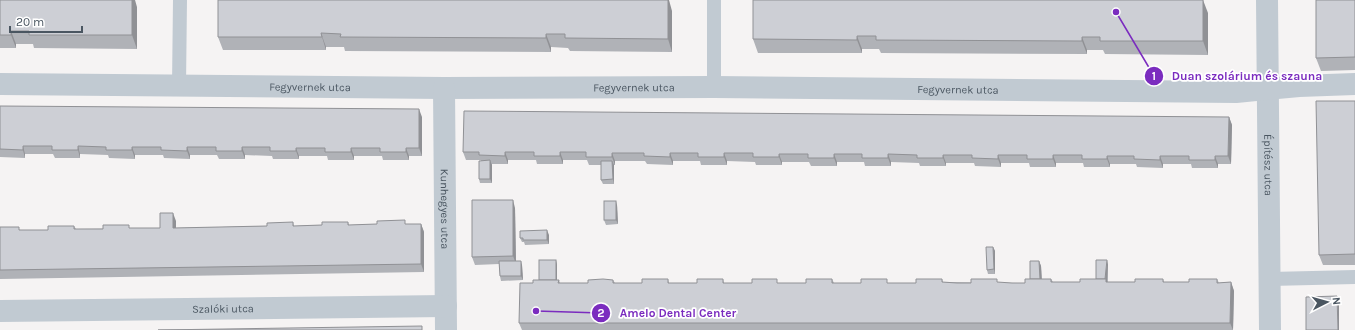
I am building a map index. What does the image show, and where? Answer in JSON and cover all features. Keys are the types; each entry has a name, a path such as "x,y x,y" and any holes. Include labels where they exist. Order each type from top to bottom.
{"street":[{"name":"Építész utca","path":"1267,0 1270,330"},
{"name":"Fegyvernek utca","path":"0,84 444,88 714,87 1220,92 1355,84"},
{"name":"Kunhegyes utca","path":"444,88 446,330"},
{"name":"Szalóki utca","path":"0,310 446,306"}],"lane":[{"path":"179,86 180,0"},
{"path":"714,0 714,87"},
{"path":"1270,279 1355,277"}],"building":[{"path":"0,0 132,0 132,35 29,35 29,31 11,31 11,35 0,35"},
{"path":"218,0 668,0 668,39 565,38 565,34 546,34 546,38 340,37 341,34 321,33 322,37 218,37"},
{"path":"753,0 1203,0 1203,41 1100,41 1100,37 1082,37 1082,41 876,40 876,36 857,36 857,40 753,39"},
{"path":"1316,0 1355,0 1355,57 1316,58"},
{"path":"1316,101 1355,101 1355,254 1319,255"},
{"path":"0,106 419,109 419,148 406,148 406,152 380,152 380,148 351,148 351,152 325,152 325,148 296,148 296,151 270,151 270,147 242,147 242,151 216,151 216,147 187,147 187,151 161,150 161,147 132,147 132,150 106,150 106,147 78,146 78,150 52,150 52,146 23,146 23,150 0,149"},
{"path":"464,111 1229,117 1228,156 1215,156 1215,160 1189,160 1189,156 1160,156 1160,160 1134,159 1134,156 1107,156 1107,159 1082,159 1082,155 1053,155 1053,159 1027,159 1027,155 998,155 998,159 972,158 972,155 943,155 943,158 917,158 917,155 888,154 888,158 862,158 862,154 834,154 834,158 808,158 808,154 779,154 779,157 753,157 753,153 724,153 724,157 698,157 698,153 670,153 670,157 644,156 644,153 612,153 612,157 586,157 586,152 560,152 560,156 534,156 534,152 505,152 505,156 479,155 479,152 463,152"},
{"path":"490,160 490,179 479,179 479,161"},
{"path":"601,161 612,161 613,179 601,180"},
{"path":"472,200 513,200 513,256 472,257"},
{"path":"604,201 616,201 616,220 604,220"},
{"path":"160,213 173,213 173,228 267,226 267,223 293,222 293,226 322,225 322,222 348,222 348,225 377,224 377,221 405,220 405,224 421,224 421,264 0,270 0,227 19,227 19,230 48,230 48,226 74,226 74,229 103,229 103,225 129,225 129,228 160,228"},
{"path":"547,230 547,240 523,240 523,238 520,238 520,231"},
{"path":"986,247 993,247 994,269 987,270"},
{"path":"539,260 556,260 556,280 539,280"},
{"path":"1096,260 1107,260 1105,279 1096,279"},
{"path":"499,261 521,261 521,276 500,276"},
{"path":"1030,261 1039,261 1040,279 1030,279"},
{"path":"642,279 668,279 668,283 697,283 697,279 723,279 723,283 752,283 752,279 777,279 777,283 806,283 806,279 832,279 832,283 861,283 861,279 887,279 887,283 916,283 916,279 942,279 942,282 971,283 971,279 997,279 997,282 1025,283 1025,279 1051,279 1051,282 1080,282 1080,279 1106,279 1106,282 1135,282 1135,279 1163,279 1163,282 1189,282 1189,279 1217,279 1217,283 1231,282 1230,323 519,323 520,283 533,283 533,280 559,280 558,283 588,283 588,280 613,280 613,283 642,283"},
{"path":"1337,296 1338,330 1306,330 1306,297"},
{"path":"422,326 422,330 158,330"}],"place":[{"name":"Duan szolárium és szauna","path":"1116,12"},
{"name":"Amelo Dental Center","path":"536,311"}]}
